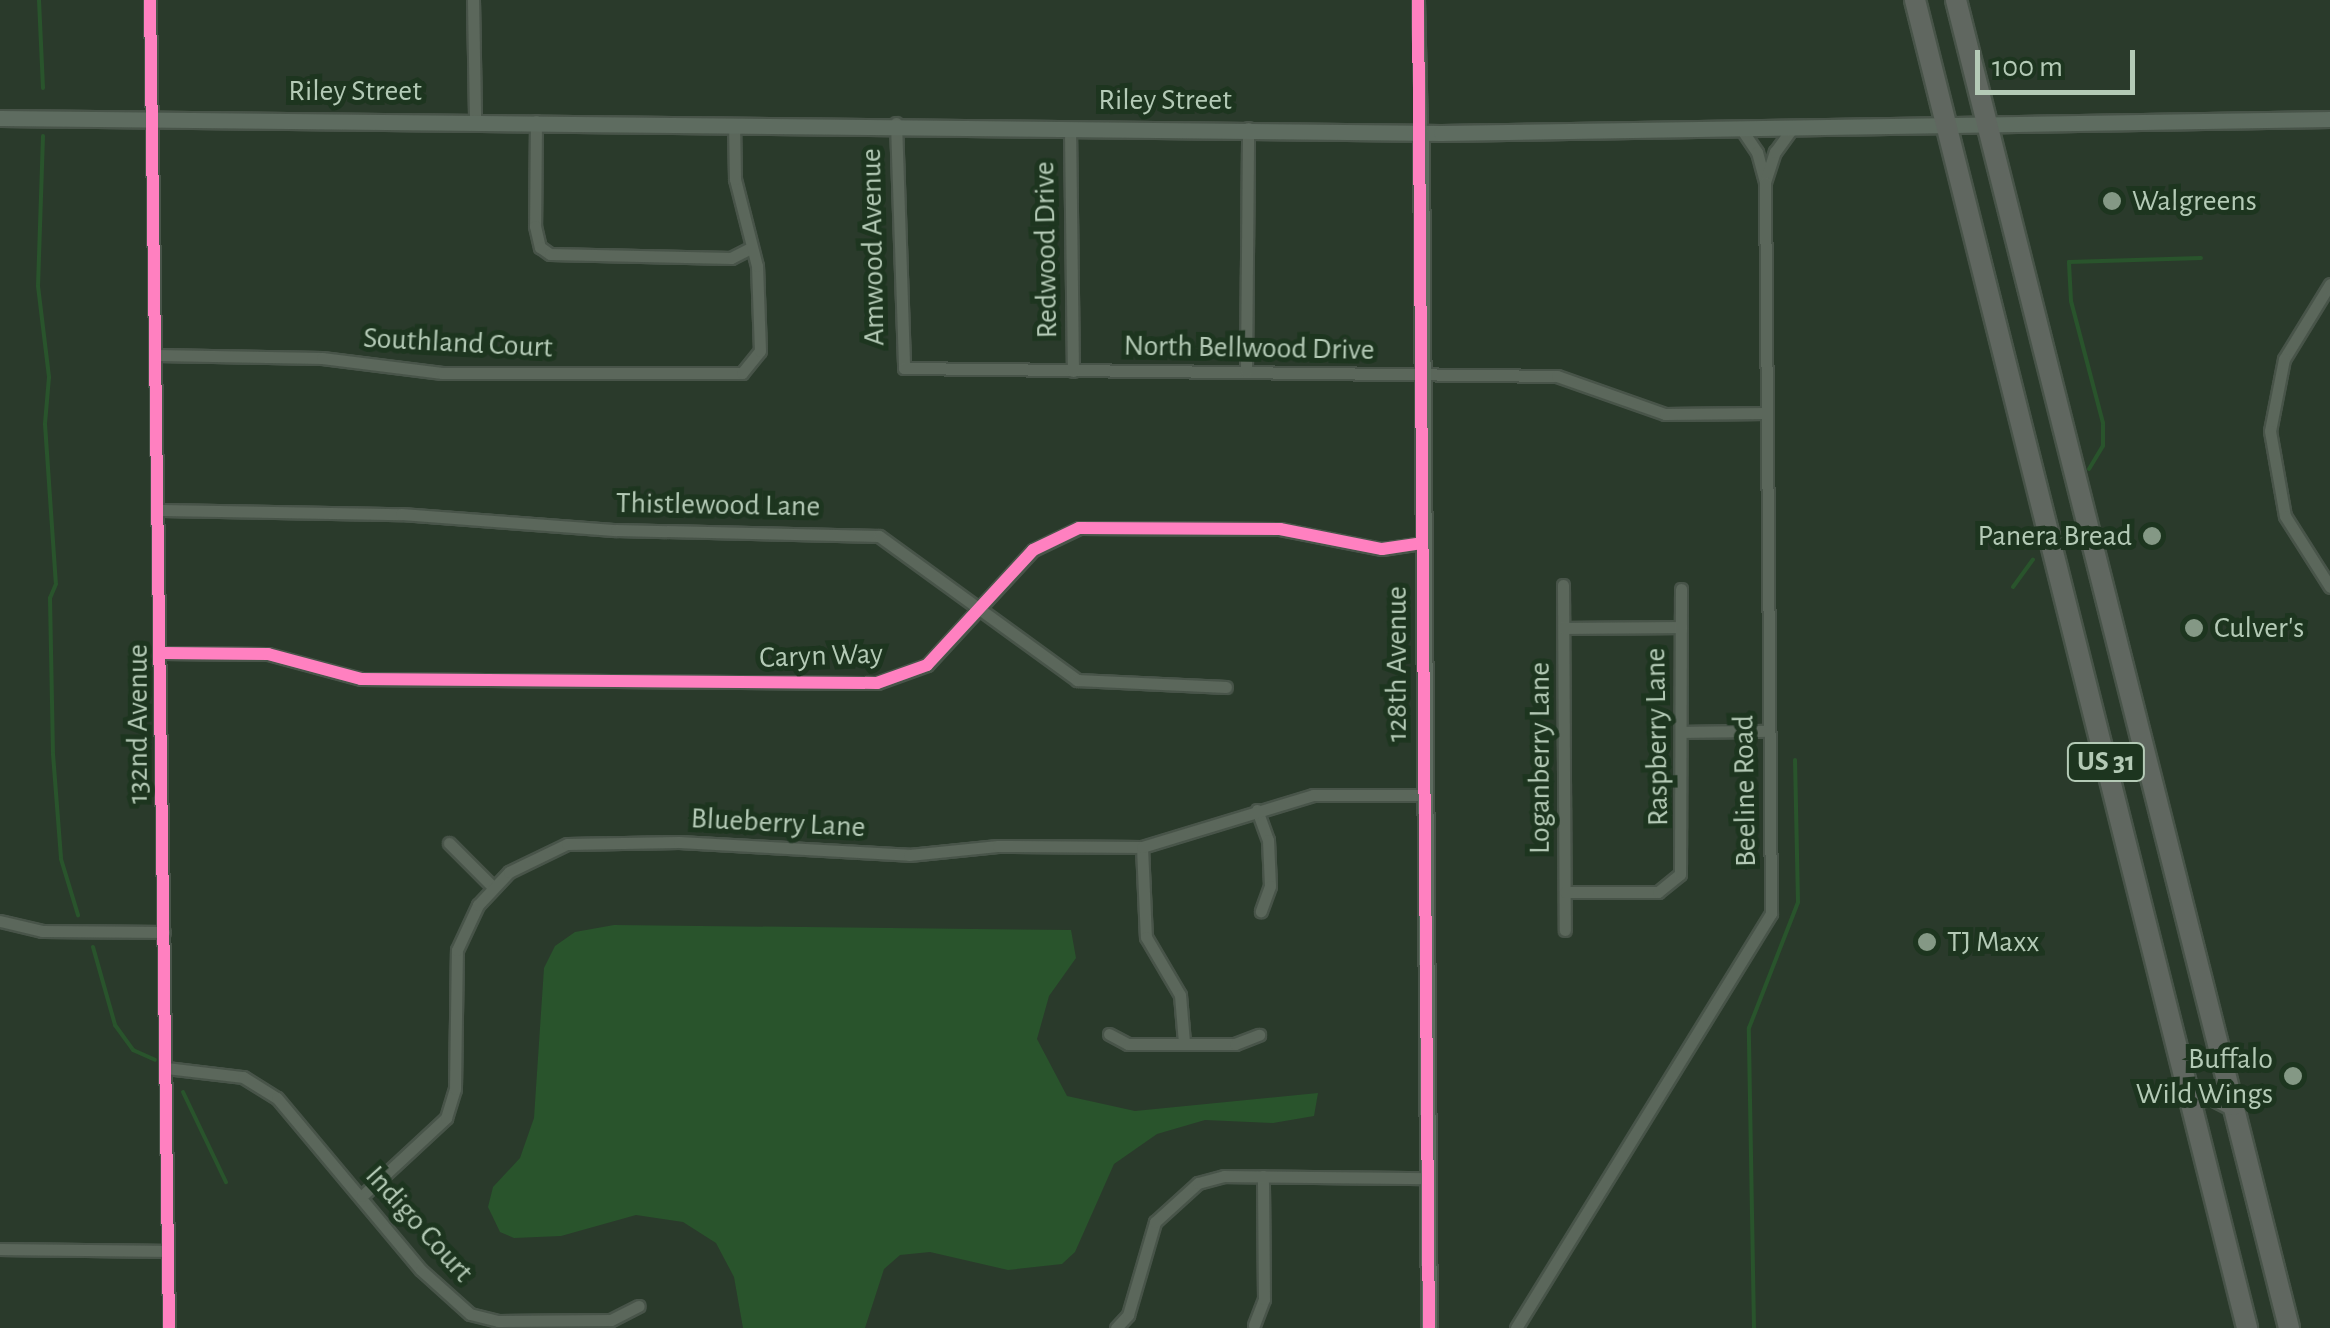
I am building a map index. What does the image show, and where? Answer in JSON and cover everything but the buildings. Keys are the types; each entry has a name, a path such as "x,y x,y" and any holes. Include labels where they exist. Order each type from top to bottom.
{"highway":[{"name":"US 31","path":"1915,0 2248,1328"},
{"name":"US 31","path":"1956,0 2289,1328"},
{"path":"2022,426 2037,438 2065,436"},
{"path":"2190,1098 2212,1095 2232,1105"}],"main road":[{"name":"Riley Street","path":"0,118 475,118 1421,133 2330,119"},
{"name":"128th Avenue","path":"1421,133 1422,795 1429,1328"}],"street":[{"name":"132nd Avenue","path":"150,0 156,118 162,510 169,1328"},
{"path":"472,0 475,118"},
{"name":"128th Avenue","path":"1418,0 1421,133"},
{"path":"536,121 536,226 540,247 550,254 730,258 751,248 734,179 734,124"},
{"name":"Amwood Avenue","path":"896,123 899,354 904,368"},
{"name":"Beeline Road","path":"1516,1328 1771,913 1765,182 1757,152 1740,126"},
{"name":"Beeline Road","path":"1765,182 1775,152 1794,126"},
{"name":"Redwood Drive","path":"1070,128 1073,371"},
{"path":"1246,371 1248,128"},
{"name":"Southland Court","path":"157,356 322,358 442,373 742,373 754,366 760,351 751,248"},
{"path":"2330,284 2284,359 2270,431 2285,516 2330,587"},
{"name":"North Bellwood Drive","path":"904,368 1557,376 1665,414 1766,413"},
{"name":"Thistlewood Lane","path":"162,510 401,514 616,530 844,531 879,536 1077,680 1226,687"},
{"name":"Caryn Way","path":"163,653 268,654 360,679 860,684 904,678 927,665 1033,550 1079,528 1280,529 1382,549 1422,543"},
{"name":"Loganberry Lane","path":"1562,585 1565,930"},
{"name":"Raspberry Lane","path":"1565,892 1648,893 1676,882 1683,856 1680,589"},
{"path":"1564,628 1681,627"},
{"path":"1681,732 1769,731"},
{"name":"Blueberry Lane","path":"362,1196 446,1118 455,1089 457,950 492,886 527,860 584,842 909,855 998,846 1142,847 1313,795 1422,795"},
{"path":"1257,810 1268,840 1270,886 1261,911"},
{"path":"449,843 492,886"},
{"path":"1142,847 1146,937 1180,995 1184,1044"},
{"path":"0,921 42,931 164,932"},
{"path":"1109,1034 1128,1044 1236,1044 1259,1035"},
{"name":"Indigo Court","path":"166,1068 198,1070 262,1086 362,1196 421,1270 470,1314 498,1321 611,1320 640,1306"},
{"path":"1254,1325 1264,1299 1264,1176"},
{"path":"1116,1328 1128,1315 1151,1230 1172,1201 1210,1178 1426,1178"},
{"path":"0,1250 168,1251"}],"shaded area":[{"path":"614,925 1071,930 1076,958 1049,996 1037,1039 1067,1096 1135,1111 1318,1093 1314,1116 1273,1123 1205,1120 1157,1134 1114,1164 1075,1252 1062,1264 1008,1270 930,1252 900,1255 884,1269 865,1328 743,1328 734,1277 716,1243 683,1222 636,1215 561,1236 514,1238 500,1232 488,1207 493,1187 520,1158 534,1118 544,968 555,946 575,932"}],"waterway":[{"path":"39,0 43,88"},
{"path":"43,136 38,286 49,377 45,424 56,584 50,598 53,754 61,859 78,915"},
{"path":"2089,469 2103,446 2103,423 2071,301 2069,262 2201,258"},
{"path":"2013,587 2033,559"},
{"path":"1754,1328 1749,1028 1798,902 1795,760"},
{"path":"93,947 115,1025 133,1050 155,1060"},
{"path":"183,1092 226,1182"}],"cycle path":[{"path":"150,0 169,1328"},
{"path":"1418,0 1429,1328"},
{"path":"163,653 268,654 361,679 877,683 927,665 1033,550 1079,528 1280,529 1382,549 1422,543"}],"place":[{"name":"Walgreens","path":"2112,201"},
{"name":"Panera Bread","path":"2152,536"},
{"name":"Culver's","path":"2194,628"},
{"name":"TJ Maxx","path":"1927,942"},
{"name":"Buffalo Wild Wings","path":"2293,1076"}]}
